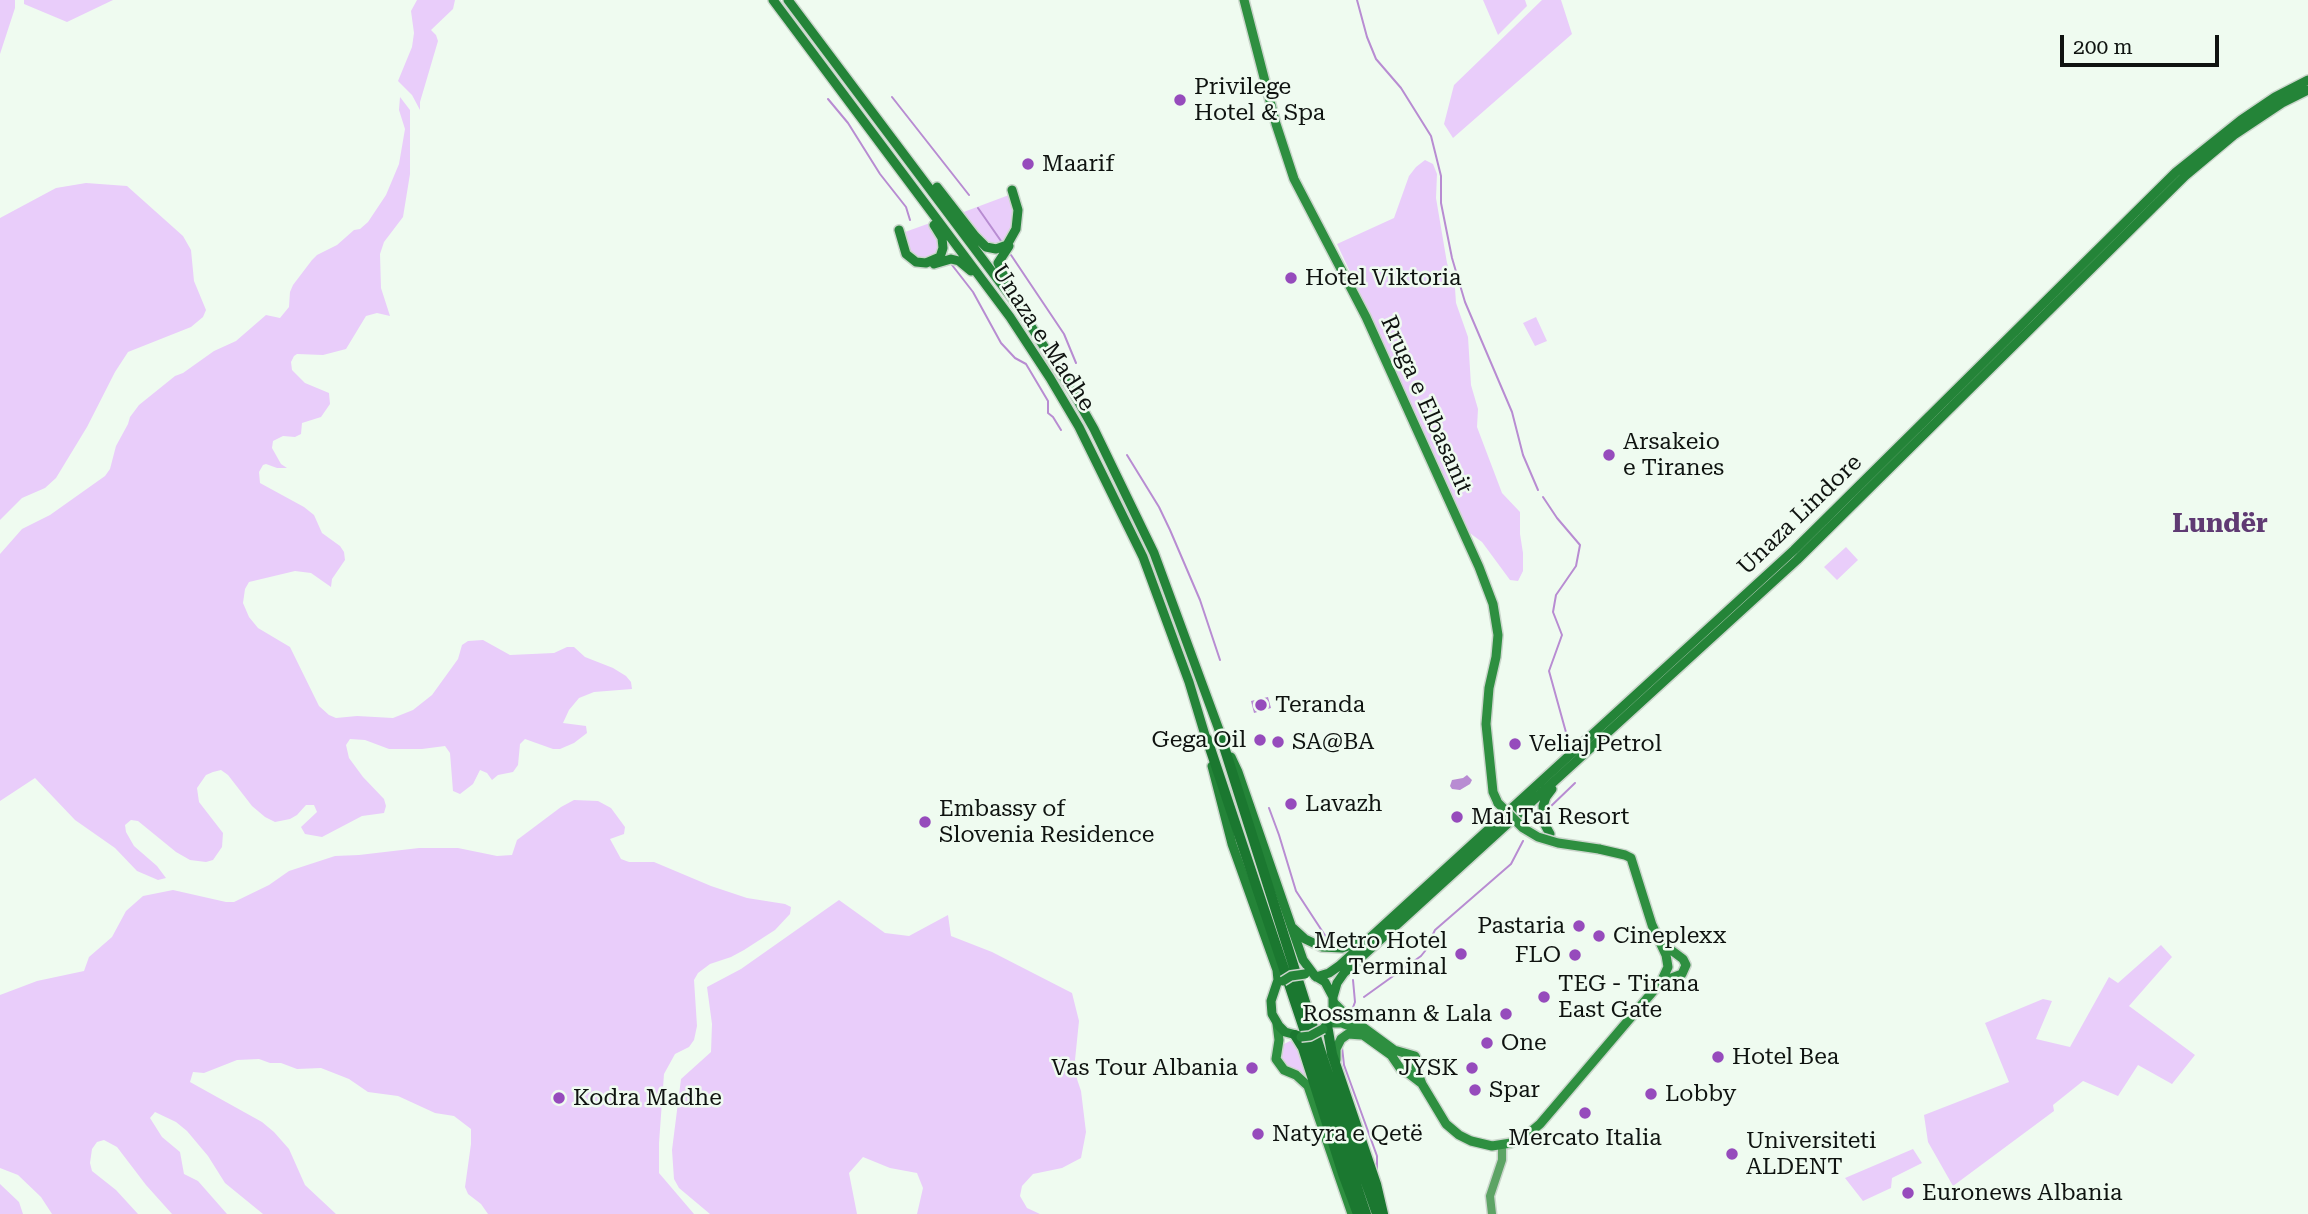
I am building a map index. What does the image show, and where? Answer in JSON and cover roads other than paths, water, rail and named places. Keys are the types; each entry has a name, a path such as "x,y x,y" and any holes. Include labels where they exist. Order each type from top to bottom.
{"highway":[{"name":"Unaza e Madhe","path":"773,0 1010,317 1079,427 1139,548 1185,671 1207,739 1218,795 1232,844 1277,970 1276,988"},
{"name":"Unaza e Madhe","path":"788,0 1020,309 1094,429 1154,552 1220,734 1238,772 1290,926 1305,963 1316,977"},
{"name":"Unaza Lindore","path":"1316,977 1335,970 1794,550 2176,172 2241,120 2290,88 2308,80"},
{"name":"Unaza Lindore","path":"1334,1000 1337,983 1344,974 1797,560 2185,176 2241,131 2282,103 2308,90"},
{"path":"899,146 915,160 986,247 1002,248 1014,235 1018,210 1014,189 1021,214 1017,234 998,263 1020,309"},
{"path":"888,153 895,172 939,232 943,244 942,254 931,262 916,262 906,254 895,231 904,255 914,264 927,267 947,259 962,263 1010,317"},
{"path":"1220,734 1320,1051 1377,1214"},
{"path":"1550,834 1544,823 1544,802 1554,787 1596,748 1605,735"},
{"path":"1207,739 1366,1214"},
{"path":"1290,926 1305,939 1322,947 1342,948 1368,939"},
{"path":"1359,1214 1343,1174 1303,1048 1296,1036 1277,1024 1271,1008 1276,988 1291,976 1305,974 1325,982 1334,1000 1326,1026 1328,1041 1384,1214"},
{"path":"1296,1036 1310,1036 1326,1026"}],"main road":[{"name":"Rruga e Elbasanit","path":"1244,0 1276,124 1294,179 1366,317 1479,567 1493,604 1498,635 1486,724 1496,800 1523,828 1538,837 1631,858 1652,925 1661,942"},
{"path":"1661,942 1684,960 1686,968 1684,972 1661,982"},
{"path":"1661,942 1671,973 1676,975"},
{"path":"1412,1070 1446,1124 1458,1135 1479,1144 1502,1145 1527,1135 1540,1124 1661,982 1672,958 1678,957"},
{"path":"1334,1000 1345,1014 1394,1050 1415,1056 1417,1060 1412,1070"},
{"path":"1277,1024 1279,1034 1275,1055 1279,1065 1308,1086 1352,1214"},
{"path":"1326,1026 1348,1024 1391,1055 1402,1071 1412,1070"},
{"path":"1337,1066 1336,1049 1341,1039 1348,1034 1364,1036"},
{"path":"1278,1045 1296,1036"},
{"path":"1397,1064 1399,1057 1405,1053"},
{"path":"1491,1213 1490,1196 1502,1160 1502,1145"}],"waterway":[{"path":"1357,0 1376,59 1401,88 1431,136 1441,176 1441,203 1452,258 1465,302 1512,412 1523,455 1538,490"},
{"path":"892,97 969,195"},
{"path":"828,99 848,123 880,174 906,207 910,220"},
{"path":"978,208 1001,241"},
{"path":"1011,255 1064,334 1076,363"},
{"path":"952,265 973,292 1001,343 1015,358 1026,364 1048,401 1048,413 1061,430"},
{"path":"1127,455 1170,530 1200,600 1220,660"},
{"path":"1543,497 1580,545 1576,566 1556,595 1553,612 1562,635 1549,671 1567,736"},
{"path":"1548,809 1575,783"},
{"path":"1269,808 1296,891 1328,940"},
{"path":"1536,820 1541,814"},
{"path":"1364,997 1421,956 1435,930 1511,864 1523,841"},
{"path":"1351,1013 1355,1002 1353,980"},
{"path":"1342,1047 1344,1065 1377,1156 1377,1173"}],"place":[{"name":"Privilege Hotel & Spa","path":"1180,100"},
{"name":"Maarif","path":"1028,164"},
{"name":"Hotel Viktoria","path":"1291,278"},
{"name":"Arsakeio e Tiranes","path":"1609,455"},
{"name":"Teranda","path":"1261,705"},
{"name":"Gega Oil","path":"1260,740"},
{"name":"SA@BA","path":"1278,742"},
{"name":"Veliaj Petrol","path":"1515,744"},
{"name":"Lavazh","path":"1291,804"},
{"name":"Mai Tai Resort","path":"1457,817"},
{"name":"Embassy of Slovenia Residence","path":"925,822"},
{"name":"Pastaria","path":"1579,926"},
{"name":"Cineplexx","path":"1599,936"},
{"name":"Metro Hotel Terminal","path":"1461,954"},
{"name":"FLO","path":"1575,955"},
{"name":"TEG - Tirana East Gate","path":"1544,997"},
{"name":"Rossmann & Lala","path":"1506,1014"},
{"name":"One","path":"1487,1043"},
{"name":"Hotel Bea","path":"1718,1057"},
{"name":"Vas Tour Albania","path":"1252,1068"},
{"name":"JYSK","path":"1472,1068"},
{"name":"Spar","path":"1475,1090"},
{"name":"Lobby","path":"1651,1094"},
{"name":"Kodra Madhe","path":"559,1098"},
{"name":"Mercato Italia","path":"1585,1113"},
{"name":"Natyra e Qetë","path":"1258,1134"},
{"name":"Universiteti ALDENT","path":"1732,1154"},
{"name":"Euronews Albania","path":"1908,1193"}],"district":[{"name":"Lundër","path":"2220,524"}]}
